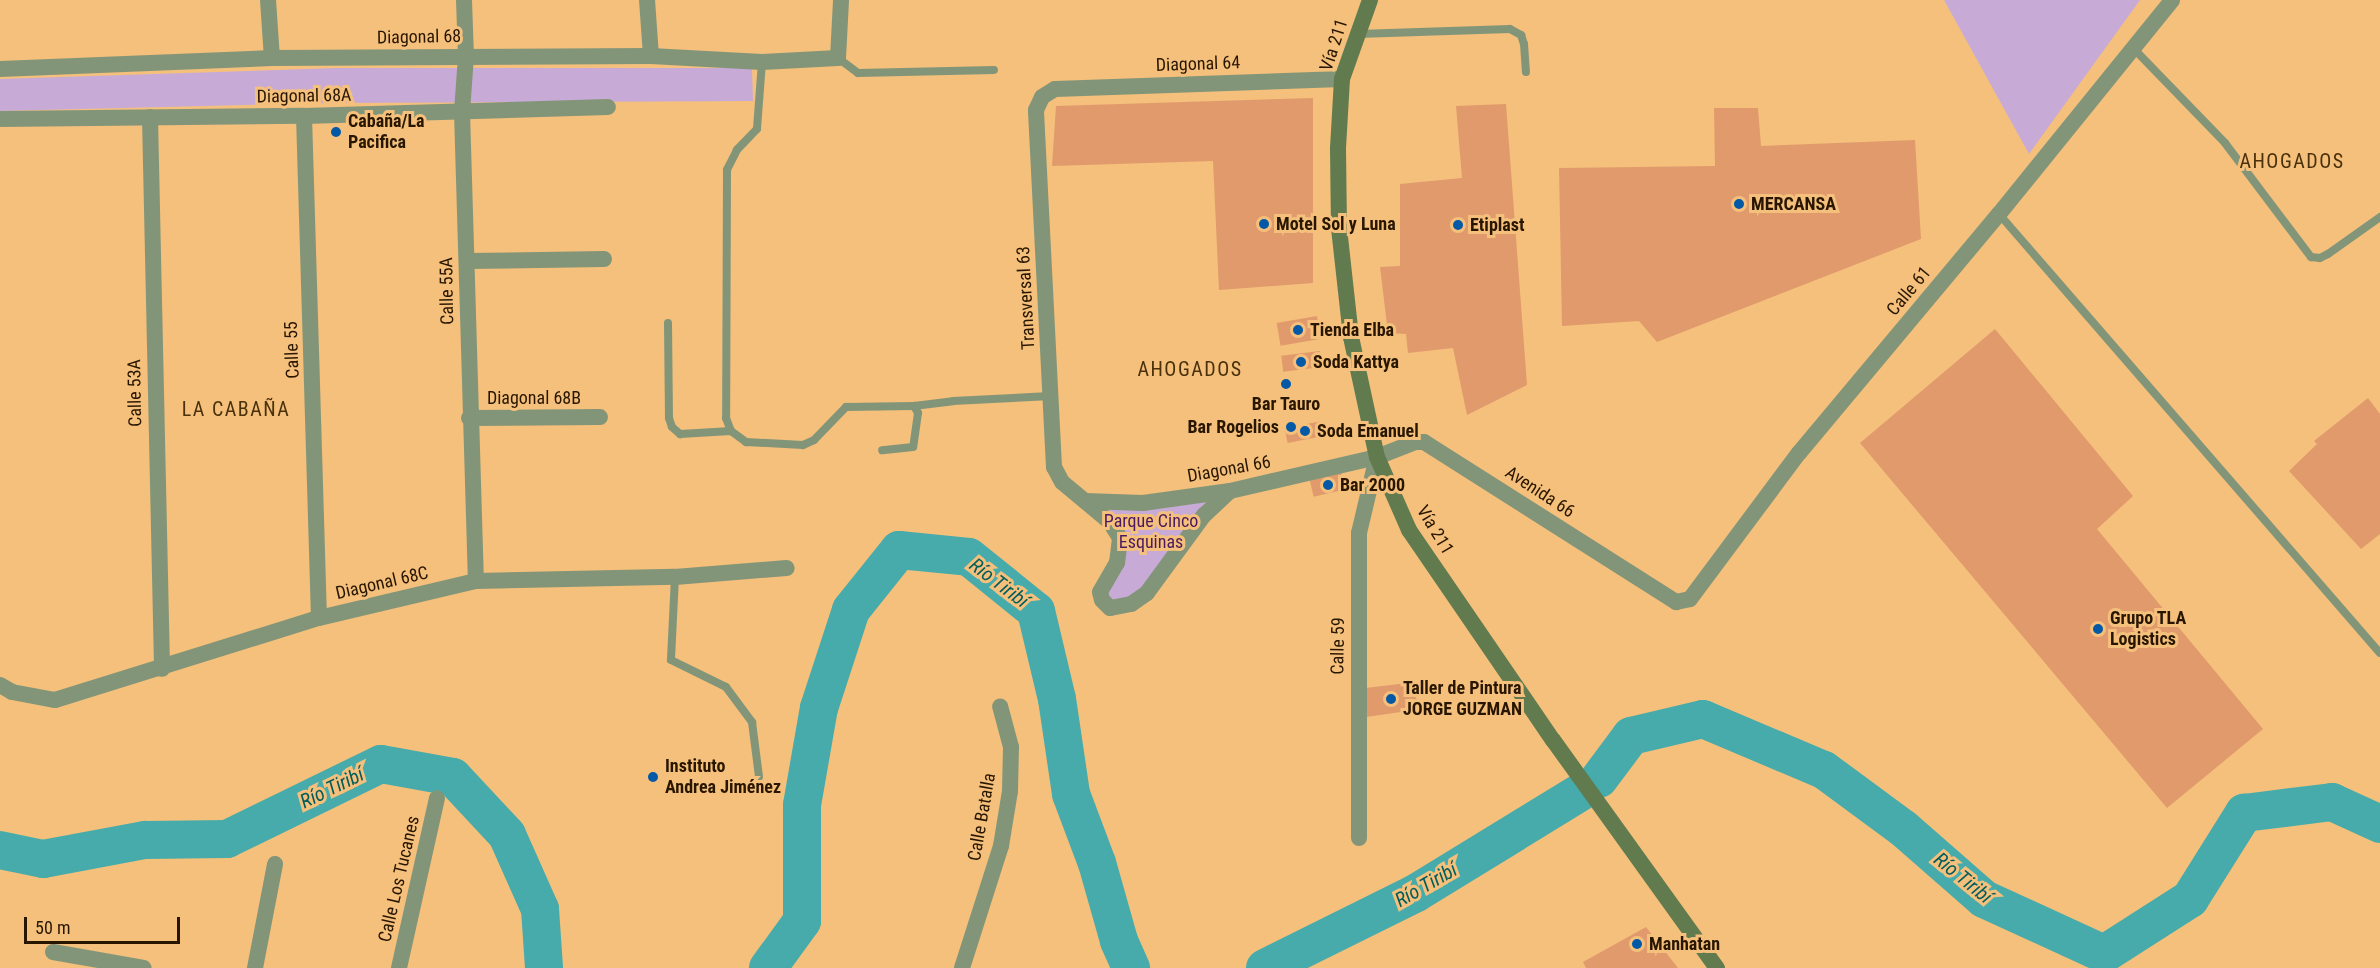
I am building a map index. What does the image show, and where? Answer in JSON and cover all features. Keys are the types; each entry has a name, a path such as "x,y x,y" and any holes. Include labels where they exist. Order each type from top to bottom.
{"main road":[{"name":"Vía 211","path":"1370,0 1342,78 1338,148 1339,228 1351,337 1377,457 1409,530 1553,740 1717,968"}],"street":[{"path":"268,0 272,58"},
{"name":"Calle 55A","path":"464,0 466,56 462,112 469,418 476,581"},
{"path":"647,0 651,56"},
{"path":"838,58 841,0"},
{"name":"Calle 61","path":"1676,602 1685,601 1695,595 1799,453 1999,214 2172,0"},
{"name":"Diagonal 68","path":"0,69 272,58 651,56 762,62 838,58"},
{"name":"Diagonal 64","path":"1055,89 1342,78"},
{"name":"Transversal 63","path":"1055,89 1042,96 1036,110 1054,467 1062,482 1110,522 1120,538 1117,563 1100,592 1102,600 1110,608 1131,604 1147,593 1204,515 1230,491"},
{"name":"Diagonal 68A","path":"0,119 304,116 608,107"},
{"name":"Calle 55","path":"304,116 319,618"},
{"name":"Calle 53A","path":"150,117 162,669"},
{"path":"467,261 604,259"},
{"name":"Diagonal 68B","path":"469,418 600,417"},
{"name":"Avenida 66","path":"1377,457 1415,442 1424,442 1676,602"},
{"name":"Diagonal 66","path":"1085,501 1143,502 1230,491 1377,457"},
{"name":"Calle 59","path":"1359,838 1359,533 1377,457"},
{"name":"Diagonal 68C","path":"0,685 12,692 55,700 162,669 319,618 476,581 675,577 787,568"},
{"name":"Calle Batalla","path":"962,968 1001,846 1010,791 1011,747 1000,706"},
{"name":"Calle Los Tucanes","path":"399,968 437,798"},
{"path":"255,968 275,864"},
{"path":"53,952 144,968"}],"lane":[{"path":"1358,34 1510,29 1521,35 1526,72"},
{"path":"2134,49 2225,143 2311,257 2320,258 2328,254 2380,217"},
{"path":"838,58 858,73 994,70"},
{"path":"762,62 758,129 737,150 727,170 725,399 726,418 732,431 746,442 803,445 814,440 846,407 914,406 953,401 1051,396"},
{"path":"1999,214 2380,653"},
{"path":"668,322 669,418 672,427 680,434 732,431"},
{"path":"882,450 913,447 918,412 914,406"},
{"path":"675,577 671,660 726,687 752,722 759,777"}],"green space":[{"path":"1944,0 2140,0 2029,154"},
{"path":"337,68 752,68 753,101 330,103 0,111 0,79"},
{"name":"Parque Cinco Esquinas","path":"1208,500 1143,590 1116,603 1106,598 1121,566 1106,510"}],"building":[{"name":"Motel Sol y Luna","path":"1313,98 1313,283 1219,290 1213,161 1052,166 1056,106"},
{"name":"Etiplast","path":"1506,104 1527,385 1467,415 1453,348 1408,353 1406,334 1388,333 1380,267 1400,266 1400,184 1462,178 1456,106"},
{"name":"MERCANSA","path":"1714,108 1758,108 1761,146 1915,140 1921,239 1657,342 1639,321 1562,326 1559,168 1715,166"},
{"name":"Tienda Elba","path":"1317,316 1321,339 1281,346 1277,323"},
{"name":"Grupo TLA Logistics","path":"1995,329 2133,496 2097,529 2263,729 2167,808 1860,443"},
{"name":"Soda Kattya","path":"1320,351 1322,367 1283,372 1281,356"},
{"path":"2368,398 2380,414 2380,534 2361,549 2289,471 2317,444 2314,441"},
{"name":"Soda Emanuel","path":"1322,421 1325,436 1288,443 1285,428"},
{"name":"Bar 2000","path":"1341,473 1345,490 1314,497 1310,480"},
{"name":"Taller de Pintura JORGE GUZMAN","path":"1408,683 1422,709 1366,717 1365,688"},
{"name":"Manhatan","path":"1646,927 1678,968 1586,968 1583,962"}],"waterway":[{"name":"Río Tiribí","path":"768,968 802,921 802,805 819,708 851,610 899,550 969,557 1036,611 1057,699 1071,794 1097,863 1119,941 1131,968"},
{"name":"Río Tiribí","path":"1599,779 1631,736 1703,719 1824,770 1904,829 1984,899 2104,954 2190,899 2244,813 2332,802 2380,824"},
{"name":"Río Tiribí","path":"0,850 43,859 145,840 227,839 381,764 453,777 507,835 540,909 544,968"},
{"name":"Río Tiribí","path":"1265,968 1416,893 1581,792"}],"place":[{"name":"Cabaña/La Pacifica","path":"336,132"},
{"name":"MERCANSA","path":"1739,204"},
{"name":"Motel Sol y Luna","path":"1264,224"},
{"name":"Etiplast","path":"1458,225"},
{"name":"Tienda Elba","path":"1298,330"},
{"name":"Soda Kattya","path":"1301,362"},
{"name":"Bar Tauro","path":"1286,384"},
{"name":"Bar Rogelios","path":"1291,427"},
{"name":"Soda Emanuel","path":"1305,431"},
{"name":"Bar 2000","path":"1328,485"},
{"name":"Grupo TLA Logistics","path":"2098,629"},
{"name":"Taller de Pintura JORGE GUZMAN","path":"1391,699"},
{"name":"Instituto Andrea Jiménez","path":"653,777"},
{"name":"Manhatan","path":"1637,944"}],"district":[{"name":"AHOGADOS","path":"2292,161"},
{"name":"AHOGADOS","path":"1190,369"},
{"name":"LA CABAÑA","path":"236,409"}]}
